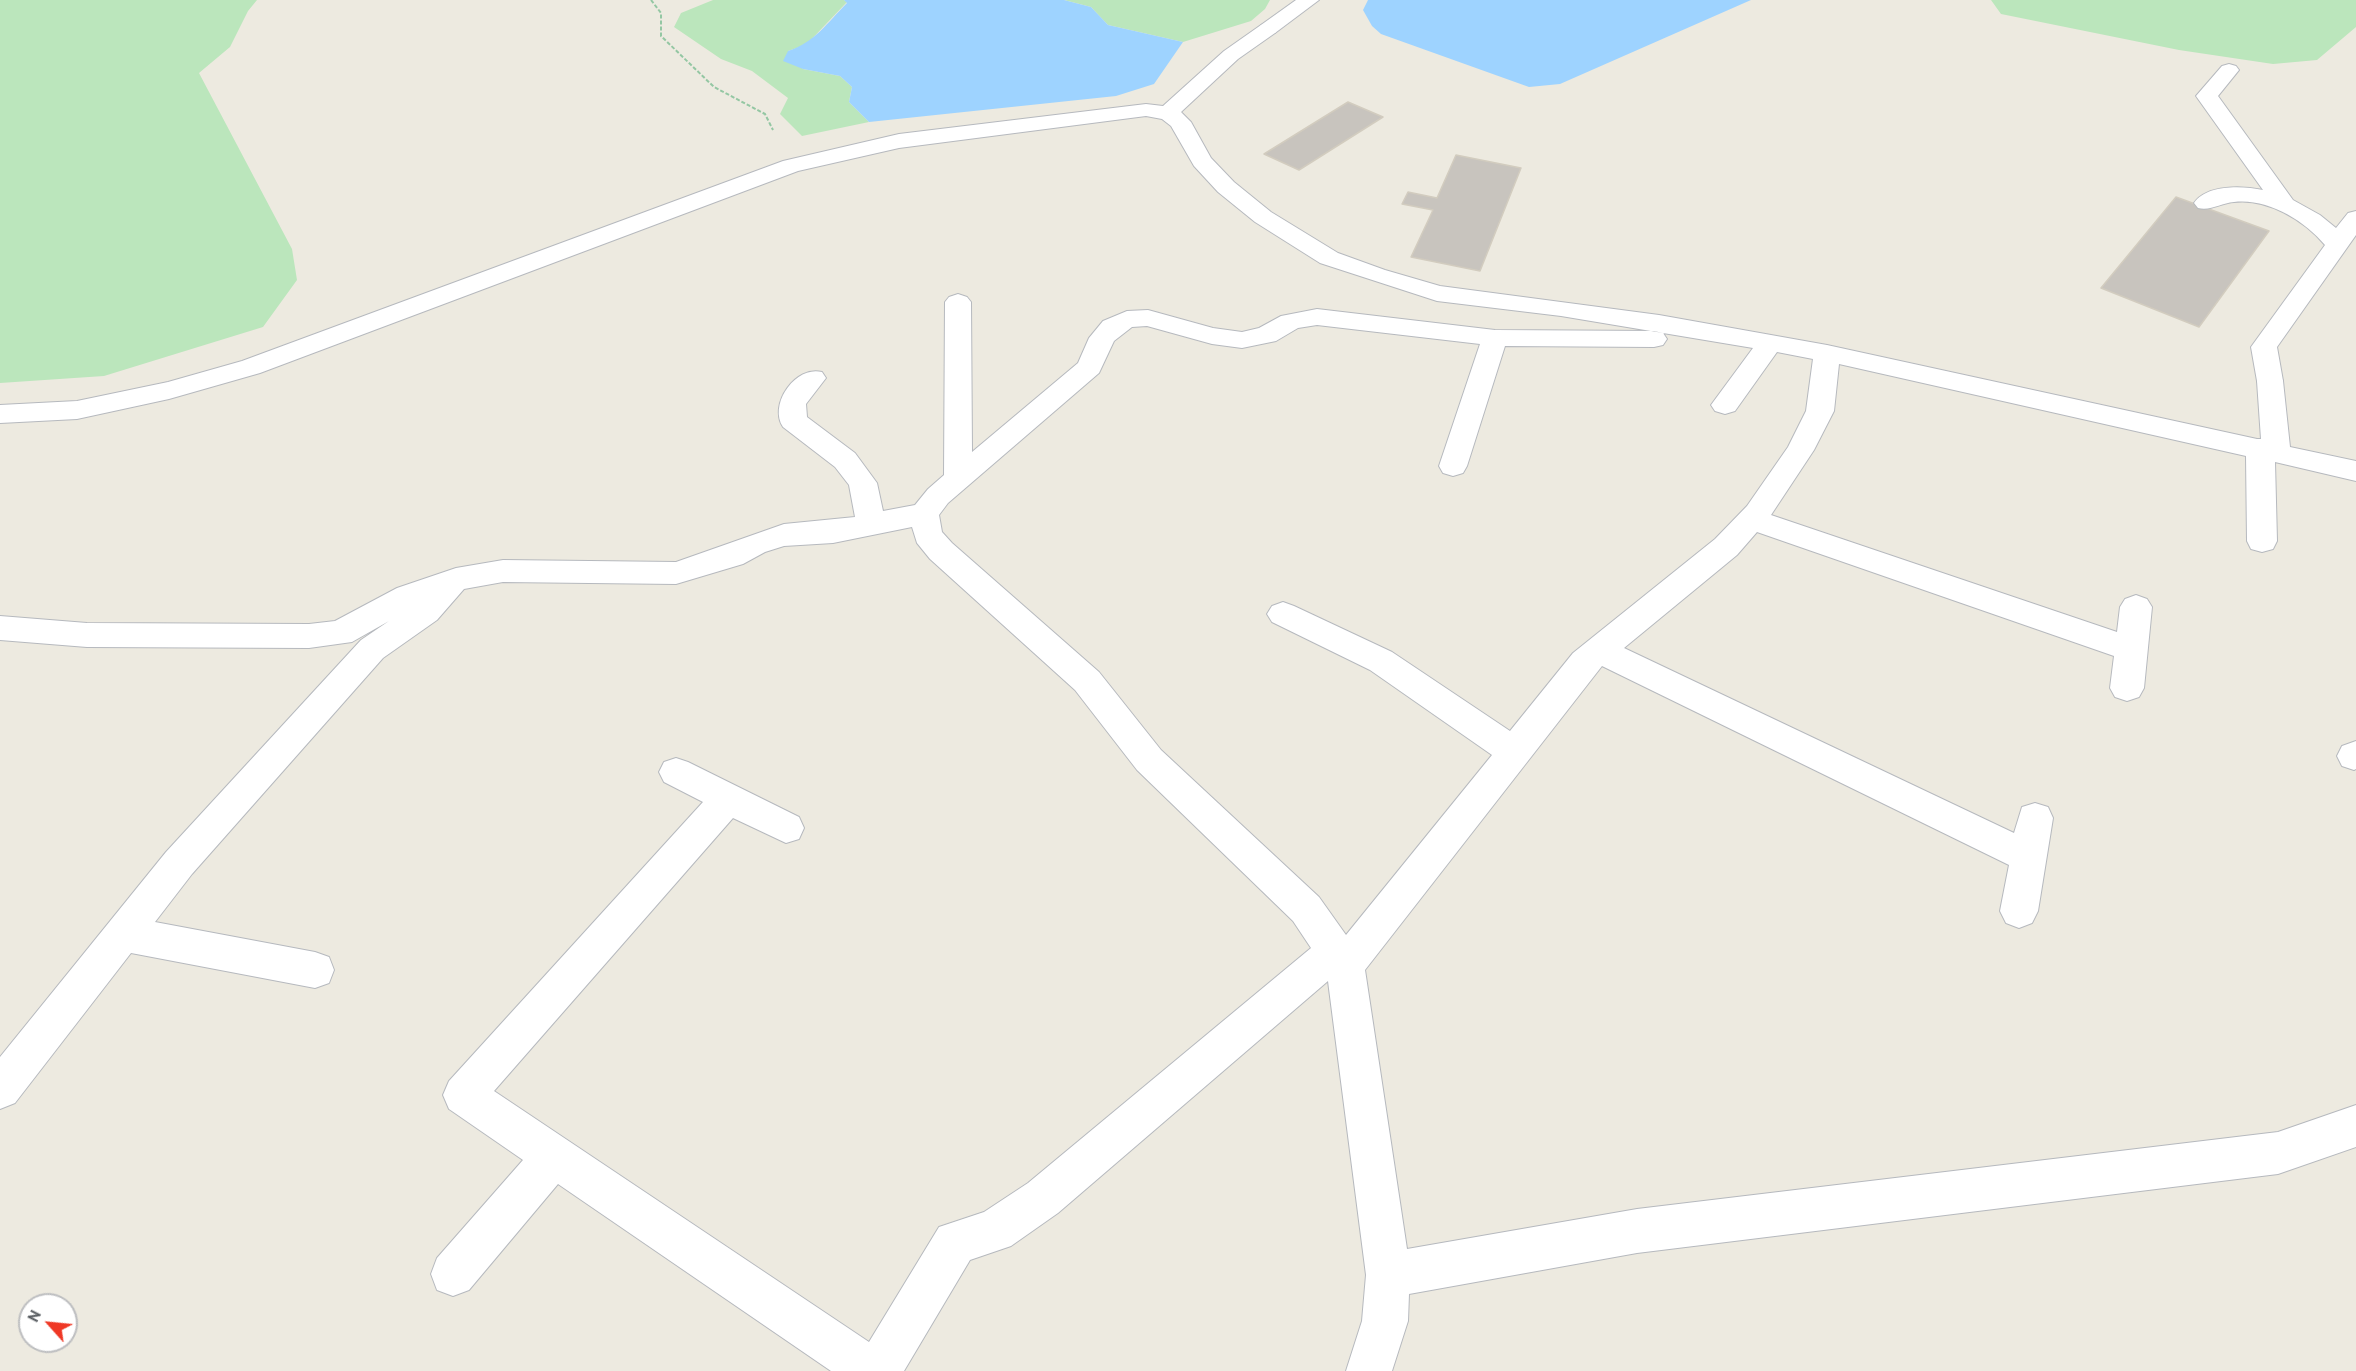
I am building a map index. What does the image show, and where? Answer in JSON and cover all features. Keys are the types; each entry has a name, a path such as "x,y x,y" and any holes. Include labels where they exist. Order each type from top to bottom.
{"street":[{"path":"1168,113 1231,55 1310,0"},
{"path":"2229,70 2207,96 2284,204"},
{"path":"0,414 77,410 169,390 251,366 790,166 899,141 1146,110 1168,113 1180,122 1202,160 1226,187 1263,218 1329,258 1437,293 1572,310 1771,342 2356,471"},
{"path":"2206,203 2217,195 2230,194 2284,204 2305,213 2321,225 2337,244"},
{"path":"2262,541 2270,381 2264,346 2356,218"},
{"path":"958,302 958,479"},
{"path":"0,628 87,635 309,636 341,633 408,596 456,579 503,571 676,573 732,556 754,544 784,535 832,532 924,514 938,496 1090,367 1102,338 1112,327 1127,319 1148,318 1212,336 1242,340 1267,335 1290,322 1317,317 1495,339 1658,339 1712,334"},
{"path":"1453,466 1495,339"},
{"path":"1725,405 1771,342"},
{"path":"878,1371 955,1244 995,1230 1043,1198 1340,959 1514,752 1585,662 1726,547 1752,519 1800,450 1820,411 1827,353"},
{"path":"813,378 792,402 793,421 845,460 863,483 872,523"},
{"path":"924,514 928,535 941,551 1087,681 1149,760 1306,909 1340,959 1388,1275 1385,1321 1369,1371"},
{"path":"1752,519 2131,649"},
{"path":"0,1089 179,863 372,650 426,612 456,579"},
{"path":"2127,688 2136,607"},
{"path":"1282,615 1381,661 1514,752"},
{"path":"1598,650 2028,857"},
{"path":"676,772 786,828"},
{"path":"729,798 464,1095 873,1371"},
{"path":"2019,911 2035,819"},
{"path":"124,934 315,970"},
{"path":"1388,1275 1637,1231 2278,1153 2356,1126"},
{"path":"453,1274 554,1156"}],"path":[{"path":"651,0 661,13 661,36 714,87 765,114 790,166"}],"green space":[{"path":"0,0 257,0 248,11 230,47 199,73 292,249 297,280 263,327 104,376 0,383"},
{"path":"713,0 844,0 847,2 806,45 788,51 803,69 840,76 852,87 849,102 869,122 802,136 780,114 788,98 752,71 721,59 674,27 681,13"},
{"path":"1064,0 1270,0 1265,9 1251,21 1183,42 1108,25 1091,7"},
{"path":"1991,0 2356,0 2356,27 2317,60 2273,64 2179,50 2001,14"}],"water":[{"path":"844,0 1064,0 1091,7 1108,25 1183,42 1154,84 1116,96 869,122 849,102 852,87 840,76 803,69 783,61 788,51 806,43 827,25 847,3"},
{"path":"1368,0 1751,0 1560,84 1529,87 1381,34 1372,26 1363,10"}],"building":[{"path":"1348,102 1383,117 1299,170 1264,154"},
{"path":"1456,155 1521,168 1480,271 1411,257 1433,210 1402,204 1408,192 1437,198"},
{"path":"2176,197 2269,231 2199,327 2101,288"}]}
